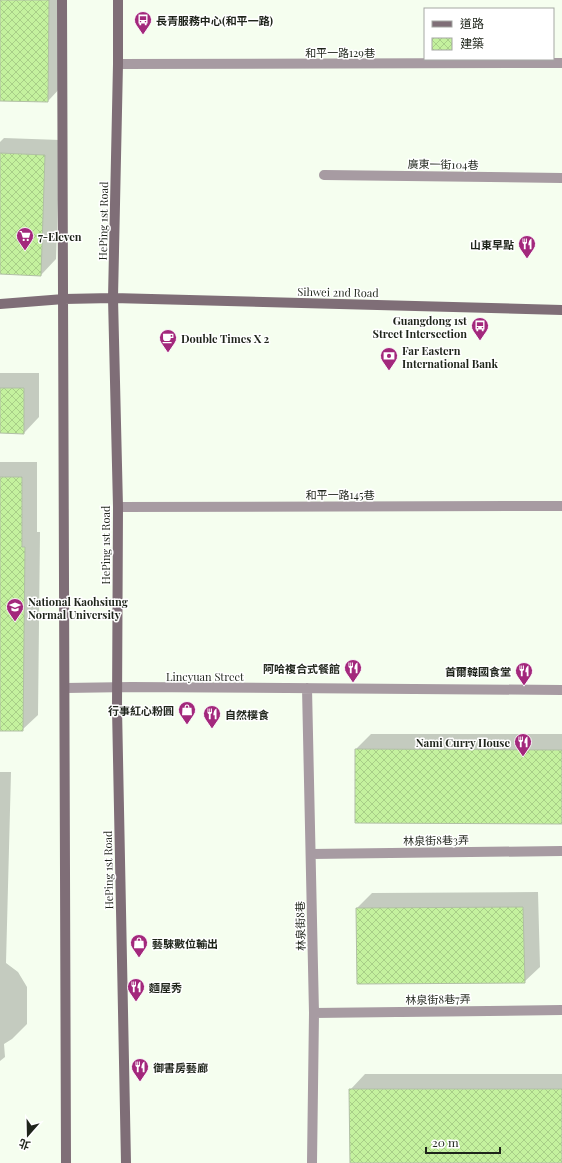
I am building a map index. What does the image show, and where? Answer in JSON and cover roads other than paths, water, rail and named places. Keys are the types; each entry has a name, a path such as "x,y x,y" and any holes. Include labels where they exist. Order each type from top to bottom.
{"street":[{"path":"62,0 66,1163"},
{"name":"HePing 1st Road","path":"118,0 113,298 118,506 116,687 126,1163"},
{"name":"和平一路129巷","path":"118,64 562,63"},
{"name":"廣東一街104巷","path":"324,175 562,178"},
{"name":"Sihwei 2nd Road","path":"64,299 113,298 562,310"},
{"path":"0,304 64,299"},
{"name":"和平一路145巷","path":"118,506 562,506"},
{"name":"Lincyuan Street","path":"65,688 116,687 562,690"},
{"name":"林泉街8巷","path":"307,688 314,1013 312,1163"},
{"name":"林泉街8巷3弄","path":"311,854 562,851"},
{"name":"林泉街8巷7弄","path":"314,1013 562,1010"}],"place":[{"name":"長青服務中心(和平一路)","path":"143,35"},
{"name":"7-Eleven","path":"25,251"},
{"name":"山東早點","path":"527,259"},
{"name":"Guangdong 1st Street Intersection","path":"480,341"},
{"name":"Double Times X 2","path":"168,353"},
{"name":"Far Eastern International Bank","path":"389,371"},
{"name":"National Kaohsiung Normal University","path":"15,622"},
{"name":"阿哈複合式餐館","path":"353,683"},
{"name":"首爾韓國食堂","path":"524,686"},
{"name":"行事紅心粉圓","path":"187,725"},
{"name":"自然樸食","path":"212,729"},
{"name":"Nami Curry House","path":"523,757"},
{"name":"藝騋數位輸出","path":"139,958"},
{"name":"麵屋秀","path":"136,1002"},
{"name":"御書房藝廊","path":"140,1082"}]}
